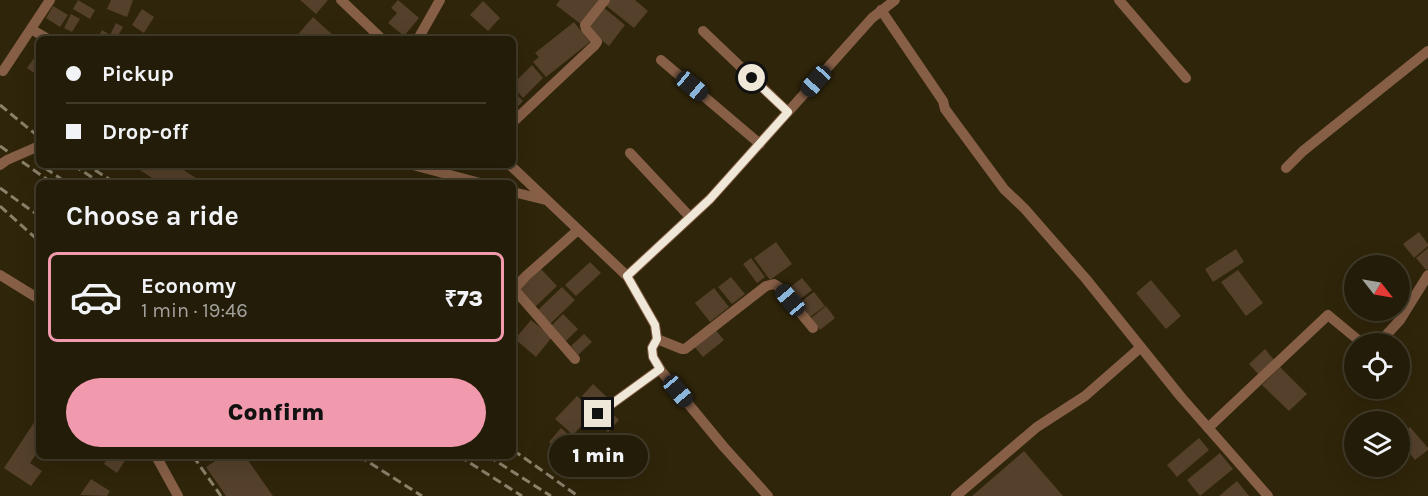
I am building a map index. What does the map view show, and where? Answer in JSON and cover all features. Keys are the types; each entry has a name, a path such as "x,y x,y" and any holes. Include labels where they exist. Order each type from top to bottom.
{"street":[{"path":"3,71 50,0"},
{"path":"341,0 378,36"},
{"path":"420,36 440,0"},
{"path":"516,119 595,45 597,42 585,26 605,0"},
{"path":"627,276 710,199 872,18 895,0"},
{"path":"1119,0 1186,78"},
{"path":"881,10 943,101 945,108 1004,189 1040,225 1181,397 1266,496"},
{"path":"31,29 43,36"},
{"path":"703,31 788,112"},
{"path":"1286,168 1303,151 1428,51"},
{"path":"662,60 759,144"},
{"path":"0,165 36,147"},
{"path":"630,153 690,217"},
{"path":"424,168 469,180"},
{"path":"513,168 627,276 655,325 657,339 652,348 653,357 660,369 723,446 768,496"},
{"path":"516,193 546,200"},
{"path":"516,286 578,230"},
{"path":"0,275 36,297"},
{"path":"1388,333 1400,320 1428,275"},
{"path":"657,339 685,349 766,286 774,284 779,286 813,328"},
{"path":"516,292 575,358"},
{"path":"1208,428 1328,315 1350,333"},
{"path":"956,496 1037,427 1085,396 1141,347"},
{"path":"598,414 660,369"},
{"path":"158,459 178,496"}],"building":[{"path":"78,0 95,10 90,19 73,9"},
{"path":"111,0 133,0 127,17 107,9"},
{"path":"300,0 328,0 316,14"},
{"path":"398,0 419,18 404,36 388,23 397,13 391,8"},
{"path":"560,0 601,0 582,25 556,5"},
{"path":"607,0 635,0 648,11 634,28 604,4"},
{"path":"483,1 500,18 488,31 470,15"},
{"path":"53,6 68,15 60,27 46,18"},
{"path":"603,7 625,25 609,46 586,28"},
{"path":"142,9 154,17 144,33 132,25"},
{"path":"71,14 80,19 72,32 64,28"},
{"path":"313,17 334,36 297,36"},
{"path":"574,22 590,42 546,77 533,62 539,57 535,53"},
{"path":"116,23 123,27 118,36 99,36 102,30 110,35"},
{"path":"36,55 36,74 27,68"},
{"path":"532,65 543,78 523,98 516,90 516,81"},
{"path":"516,94 523,101 516,108"},
{"path":"137,168 181,168 199,180 155,180"},
{"path":"1419,232 1428,246 1414,258 1403,244"},
{"path":"776,242 792,264 770,280 754,258"},
{"path":"1428,248 1428,269 1426,270 1416,258"},
{"path":"1236,249 1244,262 1213,282 1205,269"},
{"path":"751,258 765,277 757,283 743,264"},
{"path":"590,262 601,273 576,296 565,285"},
{"path":"541,269 557,286 535,307 519,289"},
{"path":"1238,270 1263,303 1246,316 1221,282"},
{"path":"731,277 745,294 732,304 718,287"},
{"path":"802,278 812,290 799,300 789,288"},
{"path":"1151,280 1181,316 1166,329 1136,293"},
{"path":"562,287 575,300 550,324 538,310"},
{"path":"714,288 729,307 710,322 695,303"},
{"path":"814,292 825,306 810,317 799,303"},
{"path":"826,306 835,318 820,330 811,318"},
{"path":"563,314 578,329 566,341 551,326"},
{"path":"531,320 552,337 536,357 516,338"},
{"path":"714,328 724,340 703,357 693,345"},
{"path":"584,334 592,342 578,355 571,346"},
{"path":"1265,349 1275,361 1259,375 1249,364"},
{"path":"1280,367 1307,394 1289,411 1262,385"},
{"path":"593,384 611,401 599,413 582,396"},
{"path":"577,396 594,412 573,435 555,419"},
{"path":"607,409 619,420 608,432 596,421"},
{"path":"36,420 36,454 30,463 42,471 31,486 4,468"},
{"path":"1410,427 1428,448 1415,460 1410,454"},
{"path":"561,428 575,440 562,454 549,442"},
{"path":"1199,438 1209,450 1177,477 1167,465"},
{"path":"1024,451 1063,496 972,496"},
{"path":"1220,453 1233,469 1200,496 1187,480"},
{"path":"107,459 126,459 117,473 104,464"},
{"path":"218,459 247,459 273,496 226,496 206,467"},
{"path":"91,479 110,491 107,496 80,495"},
{"path":"1237,481 1249,496 1219,496"}],"railway":[{"path":"0,105 36,135"},
{"path":"0,146 48,180"},
{"path":"45,168 63,180"},
{"path":"78,168 96,180"},
{"path":"95,170 110,180"},
{"path":"0,188 36,214"},
{"path":"0,206 36,238"},
{"path":"516,452 578,496"},
{"path":"195,459 221,496"},
{"path":"364,459 422,496"},
{"path":"464,459 522,496"},
{"path":"493,459 551,496"}],"route":[{"path":"598,414 660,369 653,357 652,348 657,339 655,325 627,276 710,199 788,112 752,78"}]}
